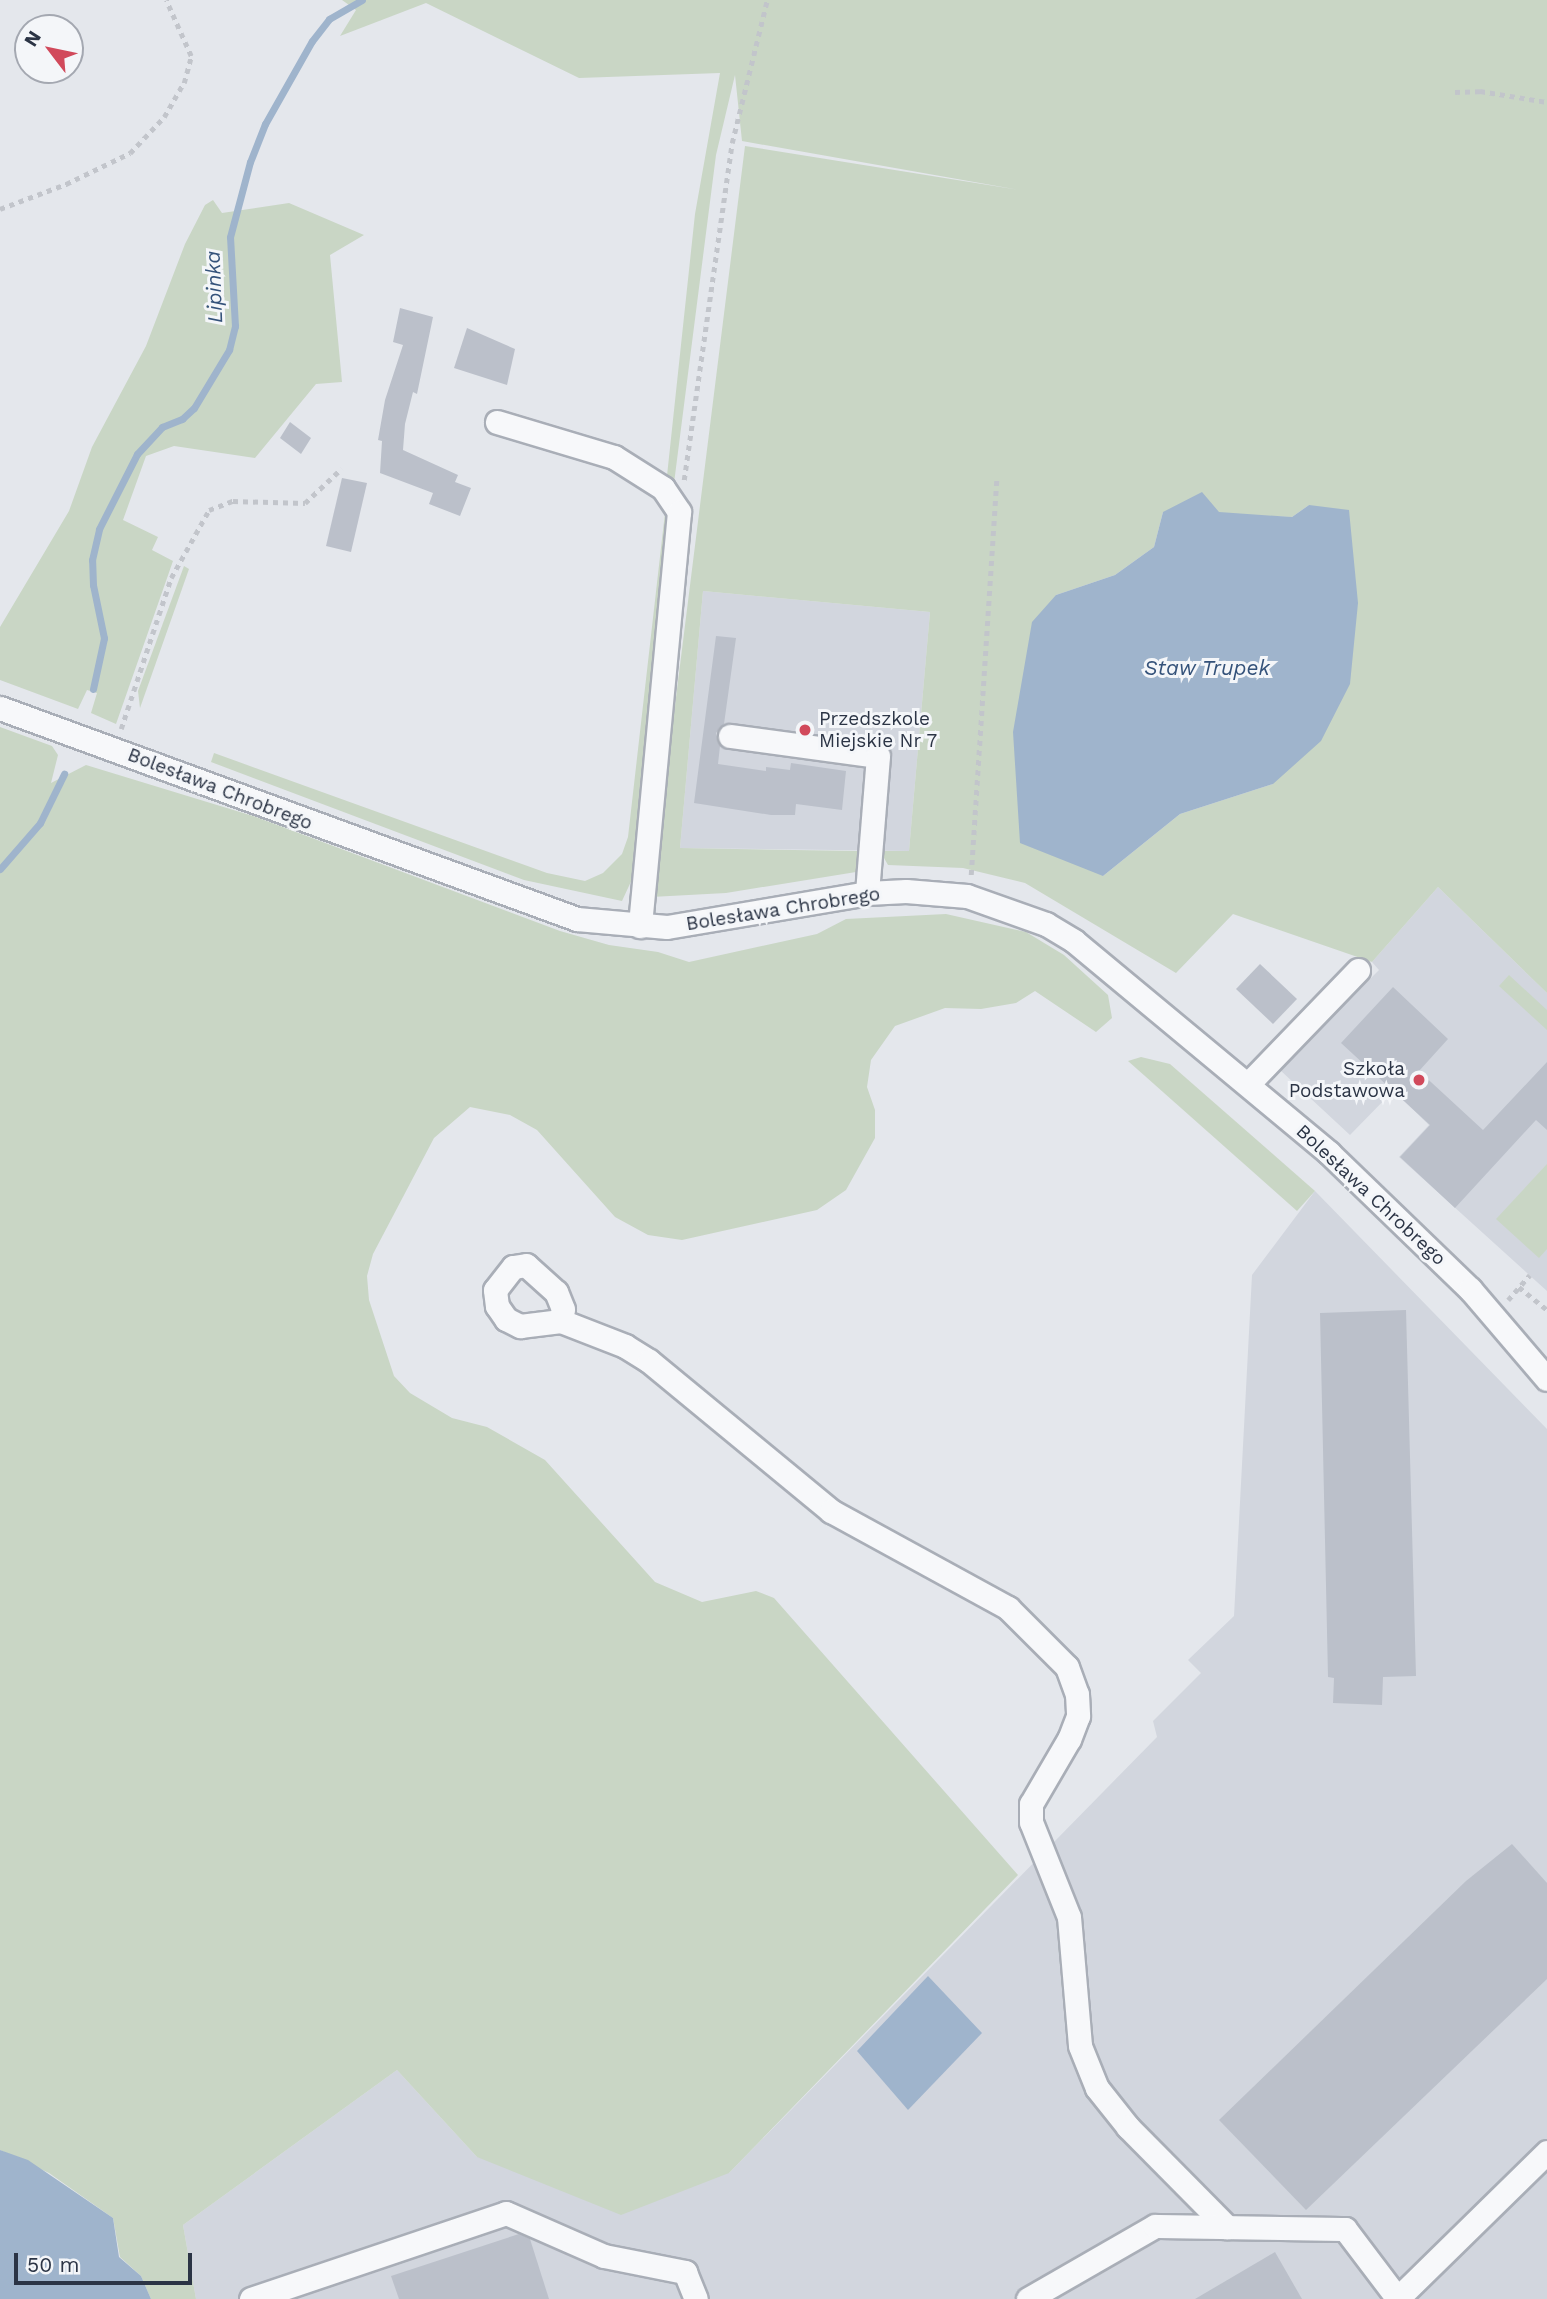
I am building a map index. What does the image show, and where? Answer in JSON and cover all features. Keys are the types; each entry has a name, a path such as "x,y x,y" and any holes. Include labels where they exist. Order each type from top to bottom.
{"street":[{"path":"497,422 614,457 657,483 679,512 640,926"},
{"name":"Bolesława Chrobrego","path":"0,708 542,909 606,924 640,926 726,919 867,893 966,882 1074,941 1249,1083 1470,1289 1547,1379"},
{"path":"730,736 878,756 867,893"},
{"path":"1249,1083 1359,970"},
{"path":"561,1321 625,1346 668,1375 831,1511 1008,1608 1067,1667 1077,1694 1077,1716 1069,1739 1031,1804 1031,1822 1069,1917 1080,2046 1097,2088 1128,2127 1227,2227"},
{"path":"1028,2299 1155,2226 1345,2229 1397,2299 1547,2152"},
{"path":"251,2299 506,2213 604,2256 685,2272 696,2299"}],"path":[{"path":"0,209 66,184 130,153 164,117 184,83 191,56 166,0"},
{"path":"679,512 732,143 767,0"},
{"path":"1455,92 1480,91 1547,102"},
{"path":"114,750 171,578 209,510 233,501 305,503 341,469"},
{"path":"984,880 966,882 998,478"},
{"path":"1505,1303 1530,1275"},
{"path":"1519,1287 1547,1310"},
{"path":"1498,1294 1513,1313"}],"shaded area":[{"name":"Przedszkole Miejskie Nr 7","path":"703,591 930,612 909,851 680,848"},
{"name":"Szkoła Podstawowa","path":"1438,887 1547,993 1547,1291 1399,1157 1429,1125 1398,1095 1392,1092 1350,1135 1280,1070 1379,970 1372,962"},
{"path":"1315,1191 1547,1429 1547,2299 196,2299 183,2225 397,2070 477,2157 729,2173 1157,1737 1153,1721 1201,1673 1188,1660 1234,1616 1252,1275"}],"green space":[{"path":"342,0 1547,0 1547,993 1438,887 1372,962 1233,914 1176,973 1025,883 963,868 888,865 880,851 909,851 930,612 703,591 680,848 858,851 856,872 726,893 651,897 745,146 1019,190 742,141 735,75 716,155 673,491 666,485 695,214 720,73 579,78 426,3 340,36 356,10","holes":["1309,505 1273,784 1180,814 1103,876 1056,595 1115,575 1154,547 1163,512 1292,517"]},
{"path":"213,200 222,213 289,203 364,235 330,255 342,382 316,384 255,458 174,446 146,456 123,520 158,537 152,550 173,561 116,724 91,713 97,693 87,690 78,709 0,680 0,627 69,511 92,447 146,346 185,244 205,205"},
{"path":"666,504 671,510 634,875 622,901 524,880 211,762 214,753 547,873 585,881 603,873 622,854 628,837"},
{"path":"184,566 189,569 140,708 138,691"},
{"path":"0,727 52,746 58,755 51,783 86,765 253,816 560,931 609,945 658,952 689,962 817,934 846,919 946,914 1026,932 1064,955 1108,995 1112,1018 1096,1032 1035,991 1016,1003 981,1009 945,1008 895,1026 871,1060 867,1087 875,1110 875,1138 846,1190 817,1210 682,1240 648,1235 615,1217 537,1130 510,1115 470,1107 434,1138 373,1254 367,1276 369,1300 394,1376 410,1393 452,1418 487,1427 545,1460 655,1582 702,1602 756,1591 774,1598 1018,1875 729,2173 621,2215 477,2157 397,2070 183,2225 196,2299 151,2299 141,2276 120,2257 113,2218 49,2173 0,2150"},
{"path":"1509,975 1547,1010 1547,1030 1499,986"},
{"path":"1141,1057 1170,1064 1315,1191 1297,1211 1128,1061"},
{"path":"1547,1164 1547,1249 1539,1258 1496,1219"}],"water":[{"name":"Staw Trupek","path":"1202,492 1219,512 1292,517 1309,505 1349,510 1358,603 1350,684 1321,741 1273,784 1180,814 1103,876 1020,843 1013,732 1032,622 1056,595 1115,575 1154,547 1163,512"},
{"path":"928,1976 982,2033 908,2110 857,2051"},
{"path":"0,2150 28,2160 113,2218 119,2257 141,2276 151,2299 0,2299"}],"building":[{"path":"400,308 433,317 417,394 413,392 405,424 403,450 458,475 455,482 471,488 460,516 429,504 433,493 380,473 382,441 378,440 385,400 403,345 393,342"},
{"path":"467,328 515,349 507,385 454,368"},
{"path":"290,422 311,438 301,454 280,438"},
{"path":"342,478 367,483 351,552 326,546"},
{"path":"716,636 736,638 724,724 716,733 720,746 718,764 766,771 766,767 790,770 791,763 846,771 842,810 796,804 795,815 771,815 694,803"},
{"path":"1260,964 1297,999 1273,1024 1236,989"},
{"path":"1393,987 1448,1039 1419,1071 1483,1130 1547,1062 1547,1130 1536,1120 1455,1208 1400,1157 1430,1125 1341,1043"},
{"path":"1406,1310 1416,1676 1383,1677 1382,1705 1333,1703 1334,1678 1328,1677 1320,1313"},
{"path":"1512,1844 1547,1883 1547,1979 1306,2210 1219,2120 1466,1881"},
{"path":"519,2234 530,2239 549,2299 399,2299 391,2276"},
{"path":"1275,2252 1302,2299 1195,2299"}],"waterway":[{"name":"Lipinka","path":"93,689 104,638 93,585 92,560 99,529 137,454 162,427 182,419 194,408 229,350 235,326 230,237 250,162 265,124 312,41 329,19 362,0"},
{"name":"Lipinka","path":"0,869 40,823 64,774"}],"place":[{"name":"Przedszkole Miejskie Nr 7","path":"805,730"},
{"name":"Szkoła Podstawowa","path":"1419,1080"}]}
